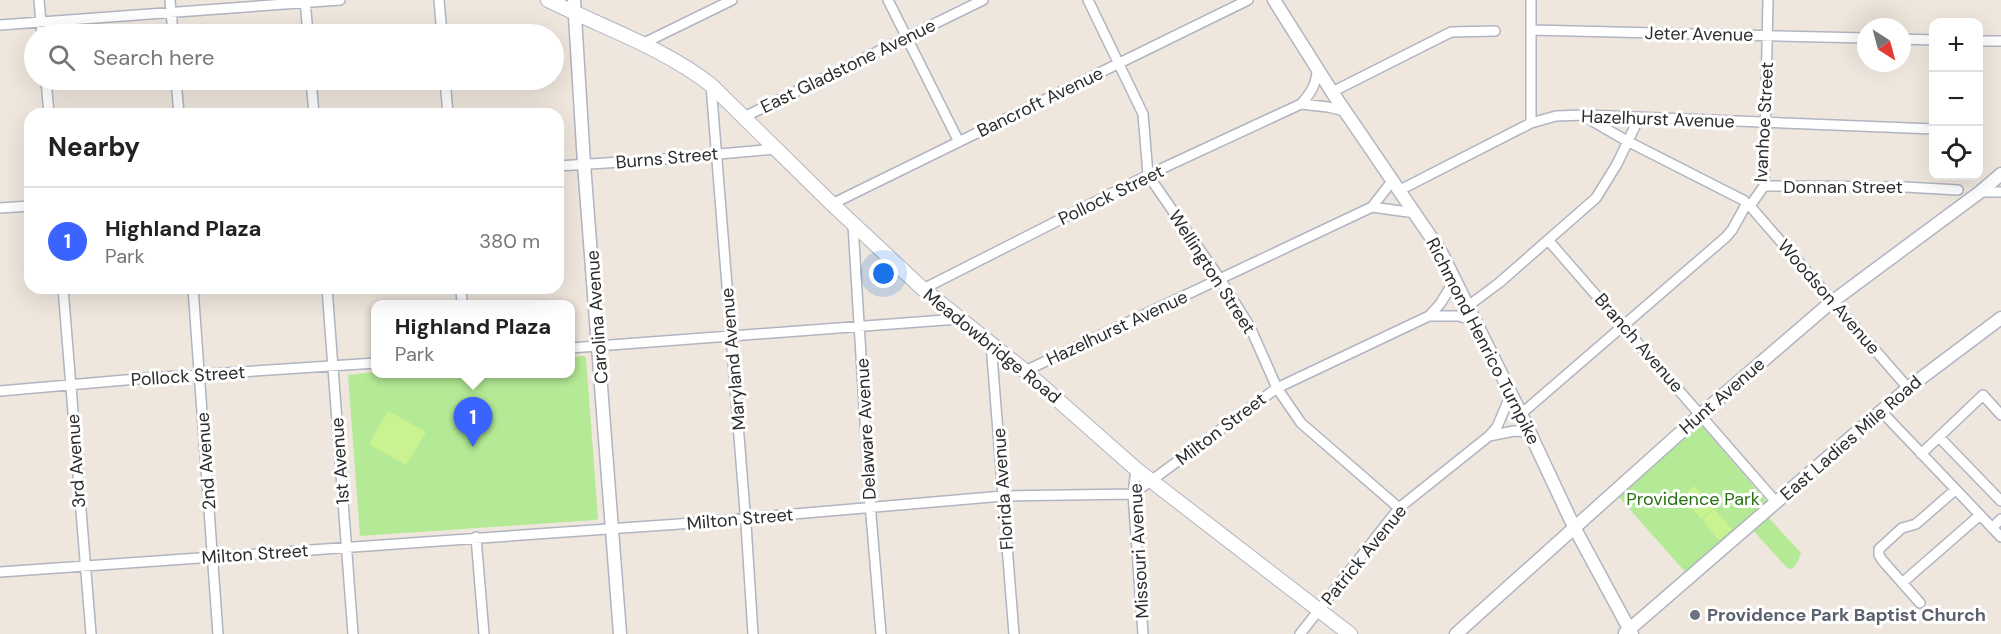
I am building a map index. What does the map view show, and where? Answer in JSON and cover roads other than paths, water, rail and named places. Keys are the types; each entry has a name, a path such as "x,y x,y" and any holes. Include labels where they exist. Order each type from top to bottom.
{"main road":[{"name":"Meadowbridge Road","path":"548,0 574,6 697,74 711,85 853,225 923,289 1025,371 1136,468 1350,634"}],"street":[{"path":"39,0 41,22"},
{"path":"170,0 172,24"},
{"path":"0,25 340,0"},
{"path":"439,0 441,24"},
{"path":"642,44 732,0"},
{"path":"888,0 959,142"},
{"name":"East Gladstone Avenue","path":"744,117 983,0"},
{"path":"1088,0 1143,114 1148,175"},
{"name":"Bancroft Avenue","path":"832,204 1248,0"},
{"name":"Richmond Henrico Turnpike","path":"1274,0 1332,92 1441,252 1628,632"},
{"path":"1531,123 1532,0"},
{"name":"Ivanhoe Street","path":"1749,204 1764,186 1768,0"},
{"path":"305,1 307,24"},
{"name":"Carolina Avenue","path":"574,6 620,634"},
{"name":"Jeter Avenue","path":"1531,30 1857,38"},
{"path":"1332,92 1451,32 1495,31"},
{"path":"1911,39 1929,40"},
{"path":"1983,41 2001,41"},
{"path":"1317,69 1312,89 1301,104 1345,111"},
{"name":"Maryland Avenue","path":"711,85 753,634"},
{"path":"47,90 48,108"},
{"path":"177,90 178,108"},
{"path":"312,90 313,108"},
{"path":"446,90 447,108"},
{"name":"Pollock Street","path":"923,289 1148,175 1301,104"},
{"path":"1521,414 1726,237 1749,204 1627,141 1584,115"},
{"name":"Hazelhurst Avenue","path":"1025,371 1372,207 1396,185 1531,123 1556,116 1584,115 1929,129"},
{"path":"1468,306 1499,283 1596,198 1617,164 1639,117"},
{"name":"Burns Street","path":"564,166 776,149"},
{"name":"Hunt Avenue","path":"1456,634 1700,414 1834,300 2001,174"},
{"name":"Wellington Street","path":"1148,175 1220,279 1250,327 1277,388 1301,423 1399,508"},
{"name":"Donnan Street","path":"1764,186 1905,187 1958,190"},
{"path":"1980,192 2001,192"},
{"name":"Woodson Avenue","path":"1749,204 1908,388"},
{"path":"0,208 24,206"},
{"path":"1372,207 1415,213"},
{"name":"Delaware Avenue","path":"853,225 880,634"},
{"name":"Branch Avenue","path":"1548,240 1776,502"},
{"name":"Milton Street","path":"0,572 746,519 870,506 1004,496 1134,494 1277,388 1429,316 1440,304 1455,280"},
{"name":"3rd Avenue","path":"63,294 91,634"},
{"name":"2nd Avenue","path":"193,294 219,634"},
{"name":"1st Avenue","path":"327,294 353,634"},
{"name":"Milton Street","path":"1429,316 1459,316 1475,321"},
{"name":"East Ladies Mile Road","path":"1628,632 1908,388 2001,318"},
{"path":"575,348 958,319"},
{"name":"Florida Avenue","path":"991,344 1014,634"},
{"name":"Pollock Street","path":"0,391 371,363"},
{"name":"Patrick Avenue","path":"1300,634 1399,508 1490,436 1497,427 1511,394"},
{"path":"1921,454 1983,395 2001,415"},
{"path":"1881,411 1998,532"},
{"name":"Patrick Avenue","path":"1490,436 1514,431 1530,432"},
{"path":"1939,437 2001,501"},
{"name":"Missouri Avenue","path":"1136,468 1134,494 1143,634"},
{"path":"1920,603 1880,557 1880,547 1902,528 1916,524 1955,490"},
{"path":"1902,583 1980,515"},
{"path":"1998,532 2001,519"},
{"path":"476,537 484,634"}],"place":[{"name":"Highland Plaza","path":"473,447"},
{"name":"Providence Park Baptist Church","path":"1695,615"}],"park label":[{"name":"Providence Park","path":"1693,499"}]}
